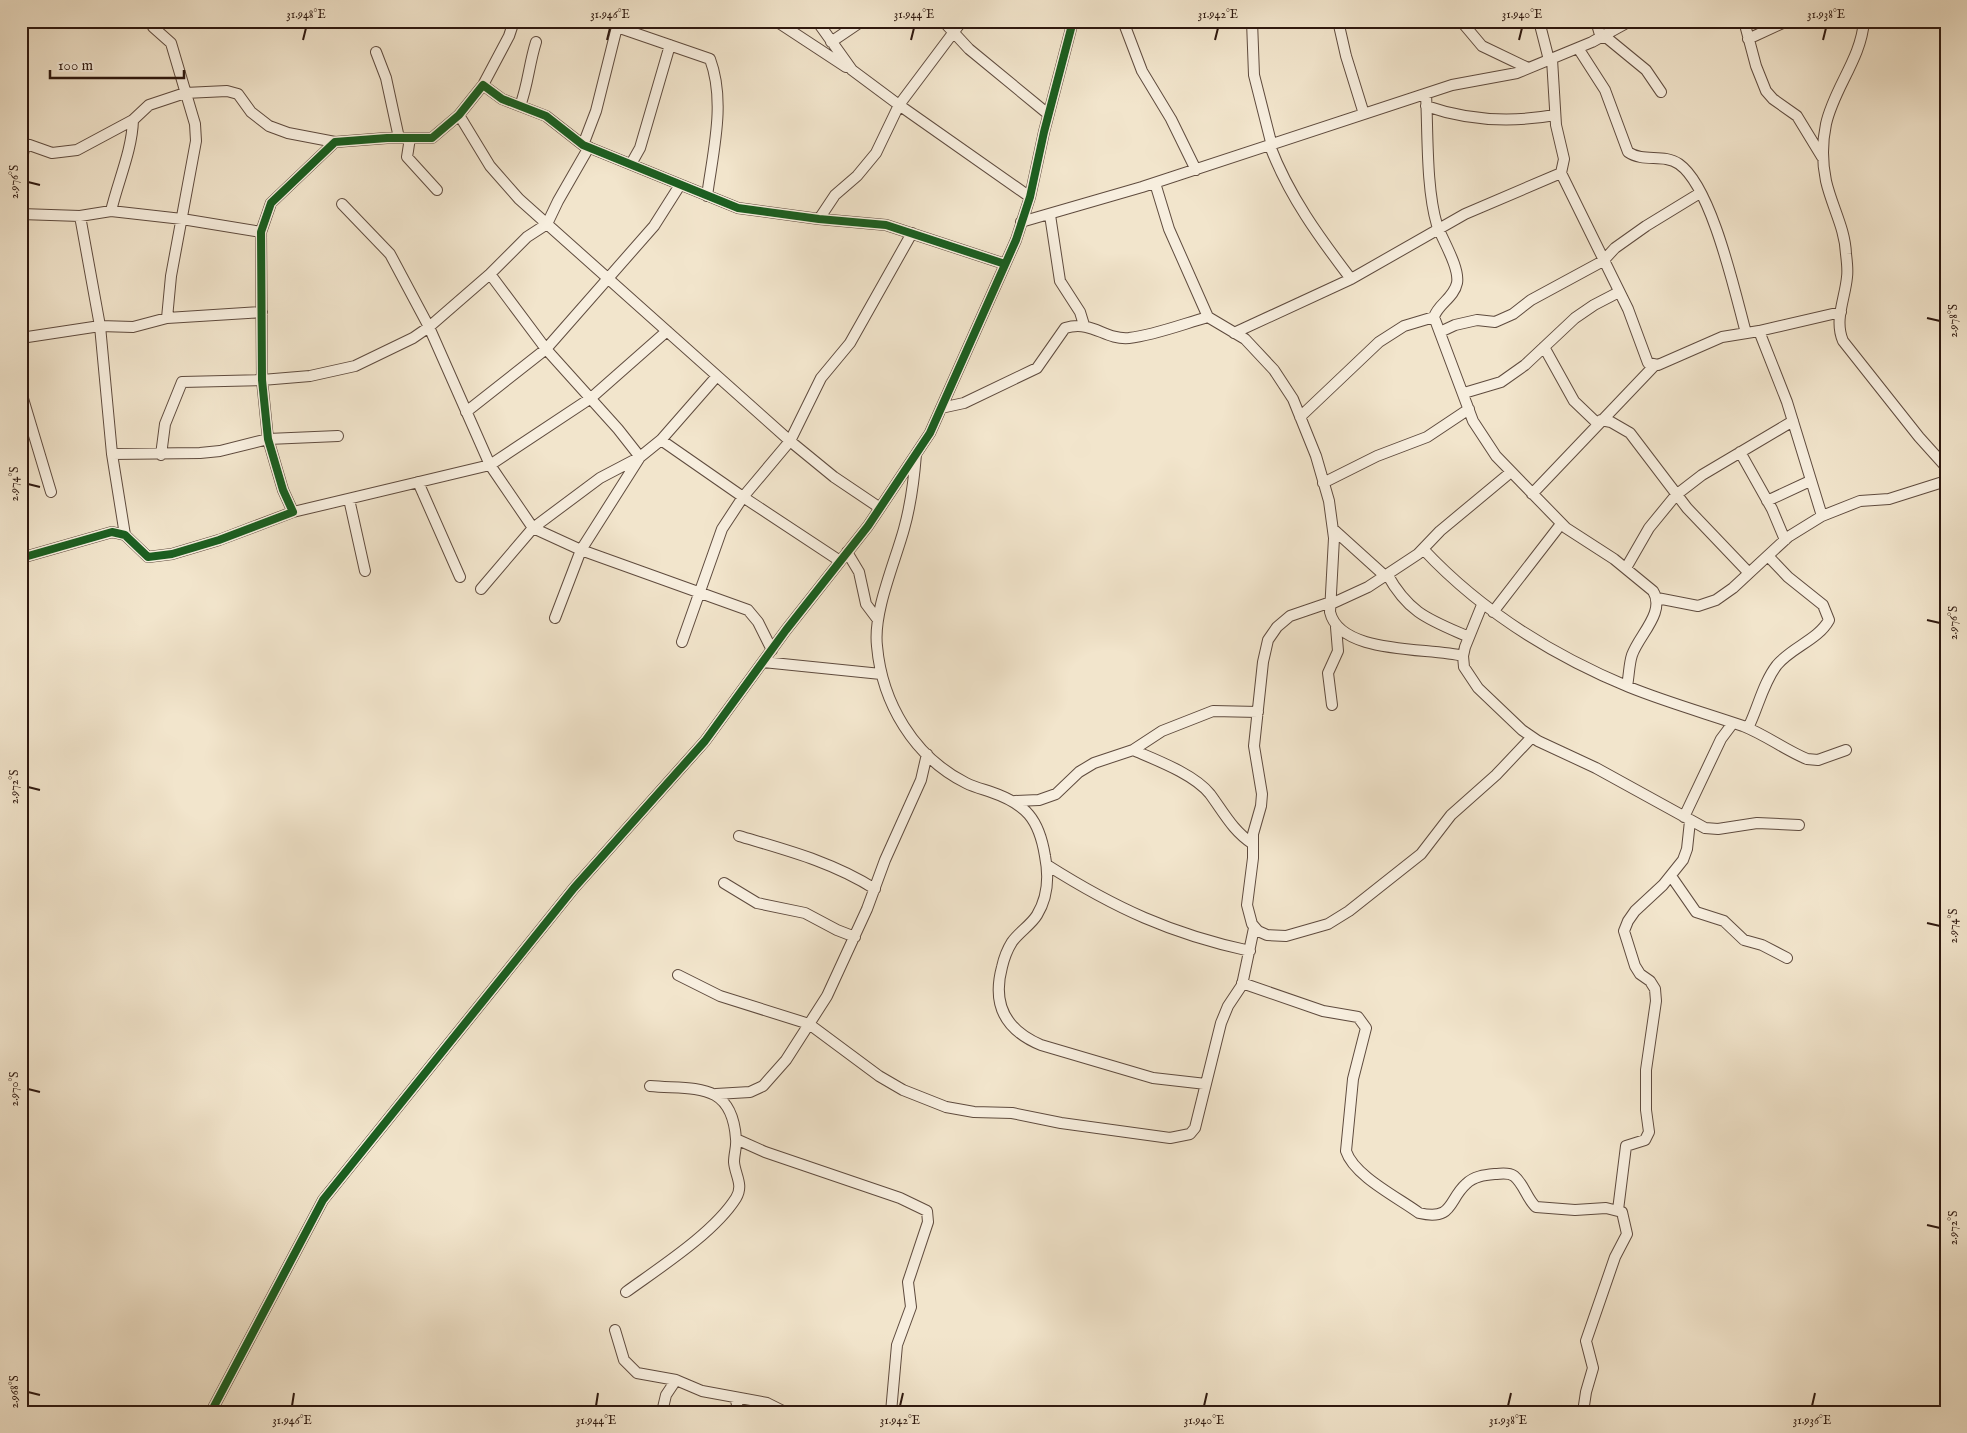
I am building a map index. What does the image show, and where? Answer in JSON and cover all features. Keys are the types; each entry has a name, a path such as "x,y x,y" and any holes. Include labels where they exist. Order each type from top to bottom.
{"street":[{"path":"152,21 153,27 171,43 195,124 196,141 171,276 167,318"},
{"path":"21,165 23,143 52,153 77,150 133,120 149,105 185,94 227,91 238,94 251,112 269,126 288,133 335,142 432,138 459,115 483,84 509,36 514,21"},
{"path":"776,21 852,70 898,105 1030,197"},
{"path":"817,21 852,70"},
{"path":"831,42 862,21"},
{"path":"943,21 969,49 1048,114"},
{"path":"819,219 834,195 857,176 876,152 898,105 954,34 962,21"},
{"path":"1123,21 1142,72 1172,119 1196,170"},
{"path":"1338,21 1346,56 1364,114"},
{"path":"1461,21 1482,46 1528,68"},
{"path":"1539,21 1550,59 1555,115 1564,159 1561,173 1628,309 1643,354 1648,363 1654,366"},
{"path":"1596,21 1601,38"},
{"path":"1022,222 1155,183 1426,94 1528,68 1601,38 1630,21"},
{"path":"1744,21 1748,39 1766,91 1773,99 1797,116 1823,158"},
{"path":"1748,39 1787,21"},
{"path":"1864,21 1857,52 1832,102 1826,125 1823,158 1826,183 1842,226 1846,251 1847,276 1838,330 1843,341 1919,437 1946,467"},
{"path":"211,1412 323,1200 574,888 705,741 880,508 930,433 1022,222 1030,197 1048,114 1074,22"},
{"path":"1254,22 1254,75 1271,146 1281,176 1302,211 1351,279"},
{"path":"161,455 165,424 182,382 262,380 310,376 354,366 413,338 429,327 490,274 527,237 547,224 586,146 618,26 710,59 714,71 719,103 707,196"},
{"path":"1601,38 1607,38 1646,70 1661,92"},
{"path":"520,106 528,86 528,68 536,42"},
{"path":"631,164 640,148 670,45"},
{"path":"1578,48 1604,90 1628,152 1641,158 1664,158 1675,162 1694,179 1730,274 1746,333"},
{"path":"376,52 404,138 407,157 437,190"},
{"path":"483,84 502,99 546,116 586,146 738,208 819,219 886,225 1005,264"},
{"path":"1426,94 1431,186 1439,228 1458,280 1455,290 1436,310 1434,317 1473,421 1496,456 1562,524 1626,568 1654,591 1658,598 1657,610 1632,656 1627,686"},
{"path":"1426,106 1459,116 1482,120 1501,121 1555,115"},
{"path":"459,115 490,166 519,199 790,441 834,477 880,508"},
{"path":"110,211 119,177 127,157 133,120"},
{"path":"293,512 283,490 268,439 262,380 262,232 271,203 335,142"},
{"path":"1234,333 1351,279 1439,228 1561,173"},
{"path":"1155,183 1169,229 1208,317 1245,339 1274,370 1293,399 1316,456 1324,483 1333,528 1332,621 1348,636 1366,642 1447,652 1463,656"},
{"path":"466,412 546,349 654,226 680,184"},
{"path":"1440,332 1455,325 1477,320 1495,322 1513,314 1530,300 1603,260 1615,248 1646,226 1700,194"},
{"path":"342,204 390,254 429,327 490,465 532,528 581,550 748,610 758,622 772,650"},
{"path":"21,214 80,216 110,211 182,218 262,232"},
{"path":"1050,215 1060,281 1080,312 1084,325"},
{"path":"80,216 100,326 112,454 125,535"},
{"path":"682,642 722,529 743,498 790,441 821,378 850,343 912,233"},
{"path":"490,274 546,349 591,398 640,457"},
{"path":"1464,393 1501,382 1544,347 1575,318 1594,305 1619,292"},
{"path":"21,338 100,326 133,327 167,318 262,312"},
{"path":"1532,494 1654,366 1722,337 1759,331 1840,312"},
{"path":"941,408 964,404 1031,372 1042,362 1065,328 1084,325 1109,335 1128,338 1208,317"},
{"path":"1300,417 1379,342 1404,326 1434,317"},
{"path":"21,558 112,532 125,535 148,557 172,554 219,540 293,512 490,465 591,398 667,331"},
{"path":"1759,331 1793,421 1822,516"},
{"path":"1544,347 1574,401 1600,422 1612,422 1630,433 1676,495 1749,574"},
{"path":"481,589 532,528 600,478 640,457 661,440 718,376"},
{"path":"21,392 51,492"},
{"path":"1324,483 1376,456 1427,437 1469,409"},
{"path":"1626,568 1648,528 1676,495 1702,475 1793,421"},
{"path":"112,454 161,455 220,451 268,439 338,436"},
{"path":"661,440 743,498 840,561"},
{"path":"1740,452 1767,501 1785,540"},
{"path":"916,454 913,496 878,620 876,644 881,674 891,703 906,730 927,754 965,783 1015,801 1023,807 1034,820 1040,834 1047,865 1047,885 1038,914 1011,943 1000,973 997,996 1007,1019 1025,1039 1063,1053 1153,1078 1206,1084"},
{"path":"555,618 581,550 640,457"},
{"path":"678,975 720,996 809,1024 879,1076 903,1090 946,1108 974,1112 1012,1113 1061,1123 1170,1138 1184,1137 1190,1134 1195,1128 1221,1023 1228,1006 1242,983 1254,928 1247,905 1253,844 1262,794 1254,746 1263,662 1268,640 1277,627 1290,616 1331,603 1368,587 1386,575 1423,549 1440,531 1511,472"},
{"path":"1767,501 1810,481"},
{"path":"1658,598 1698,606 1716,600 1749,574 1785,540 1822,516 1860,502 1889,499 1946,481"},
{"path":"418,482 460,577"},
{"path":"349,499 365,571"},
{"path":"1493,612 1562,524"},
{"path":"1333,528 1386,575 1397,591 1416,612 1469,637"},
{"path":"1423,549 1450,578 1482,605 1553,650 1627,686 1748,728 1807,759 1818,760 1846,750"},
{"path":"847,552 859,572 866,604 878,620"},
{"path":"1748,728 1777,666 1789,653 1817,634 1829,620 1823,605 1788,577 1768,556"},
{"path":"1482,605 1463,656 1464,667 1478,688 1522,730 1532,737 1621,782 1705,828 1718,829 1757,822 1799,825"},
{"path":"1332,705 1332,690 1328,673 1338,651 1336,626"},
{"path":"763,662 881,674"},
{"path":"1015,801 1039,800 1056,794 1079,772 1094,763 1133,750 1162,731 1213,711 1258,712"},
{"path":"1618,1210 1626,1146 1645,1140 1649,1132 1646,1110 1646,1070 1656,1002 1654,989 1650,981 1640,974 1635,966 1625,928 1636,911 1671,876 1683,860 1687,849 1687,819 1721,739 1733,723"},
{"path":"1254,928 1266,935 1286,936 1328,924 1350,911 1421,854 1451,815 1496,775 1532,737"},
{"path":"1133,750 1197,781 1210,794 1233,827 1253,844"},
{"path":"650,1086 704,1089 716,1094 750,1092 763,1086 786,1060 827,996 855,937 921,780 927,754"},
{"path":"739,836 817,859 852,874 874,888"},
{"path":"1047,865 1111,904 1168,929 1250,951"},
{"path":"1671,876 1696,912 1724,921 1744,940 1787,958"},
{"path":"724,884 757,903 805,913 855,937"},
{"path":"1242,983 1323,1011 1358,1017 1363,1022 1366,1028 1353,1079 1346,1151 1348,1158 1369,1178 1419,1213 1427,1215 1443,1213 1455,1202 1465,1184 1472,1179 1507,1174 1514,1177 1536,1207 1576,1210 1606,1208 1622,1212 1626,1221 1627,1234 1615,1257 1586,1341 1594,1368 1586,1392 1583,1412"},
{"path":"626,1292 709,1227 737,1197 739,1187 734,1160 736,1139 730,1111 716,1094"},
{"path":"736,1139 765,1152 900,1198 927,1211 928,1222 908,1282 911,1307 897,1345 891,1412"},
{"path":"615,1330 624,1360 637,1373 676,1380 702,1391 767,1403 785,1412"},
{"path":"662,1412 666,1395 676,1380"},
{"path":"735,1397 739,1412"}],"cycle path":[{"path":"211,1412 323,1200 574,888 705,741 786,630 868,526 930,433 1016,240 1030,197 1044,132 1073,21"},
{"path":"21,558 112,532 125,535 148,557 172,554 219,540 293,512 283,490 268,439 262,380 261,232 271,203 335,142 387,138 432,138 459,115 483,85 502,99 546,116 583,145 738,208 819,219 886,225 1005,264"}]}
